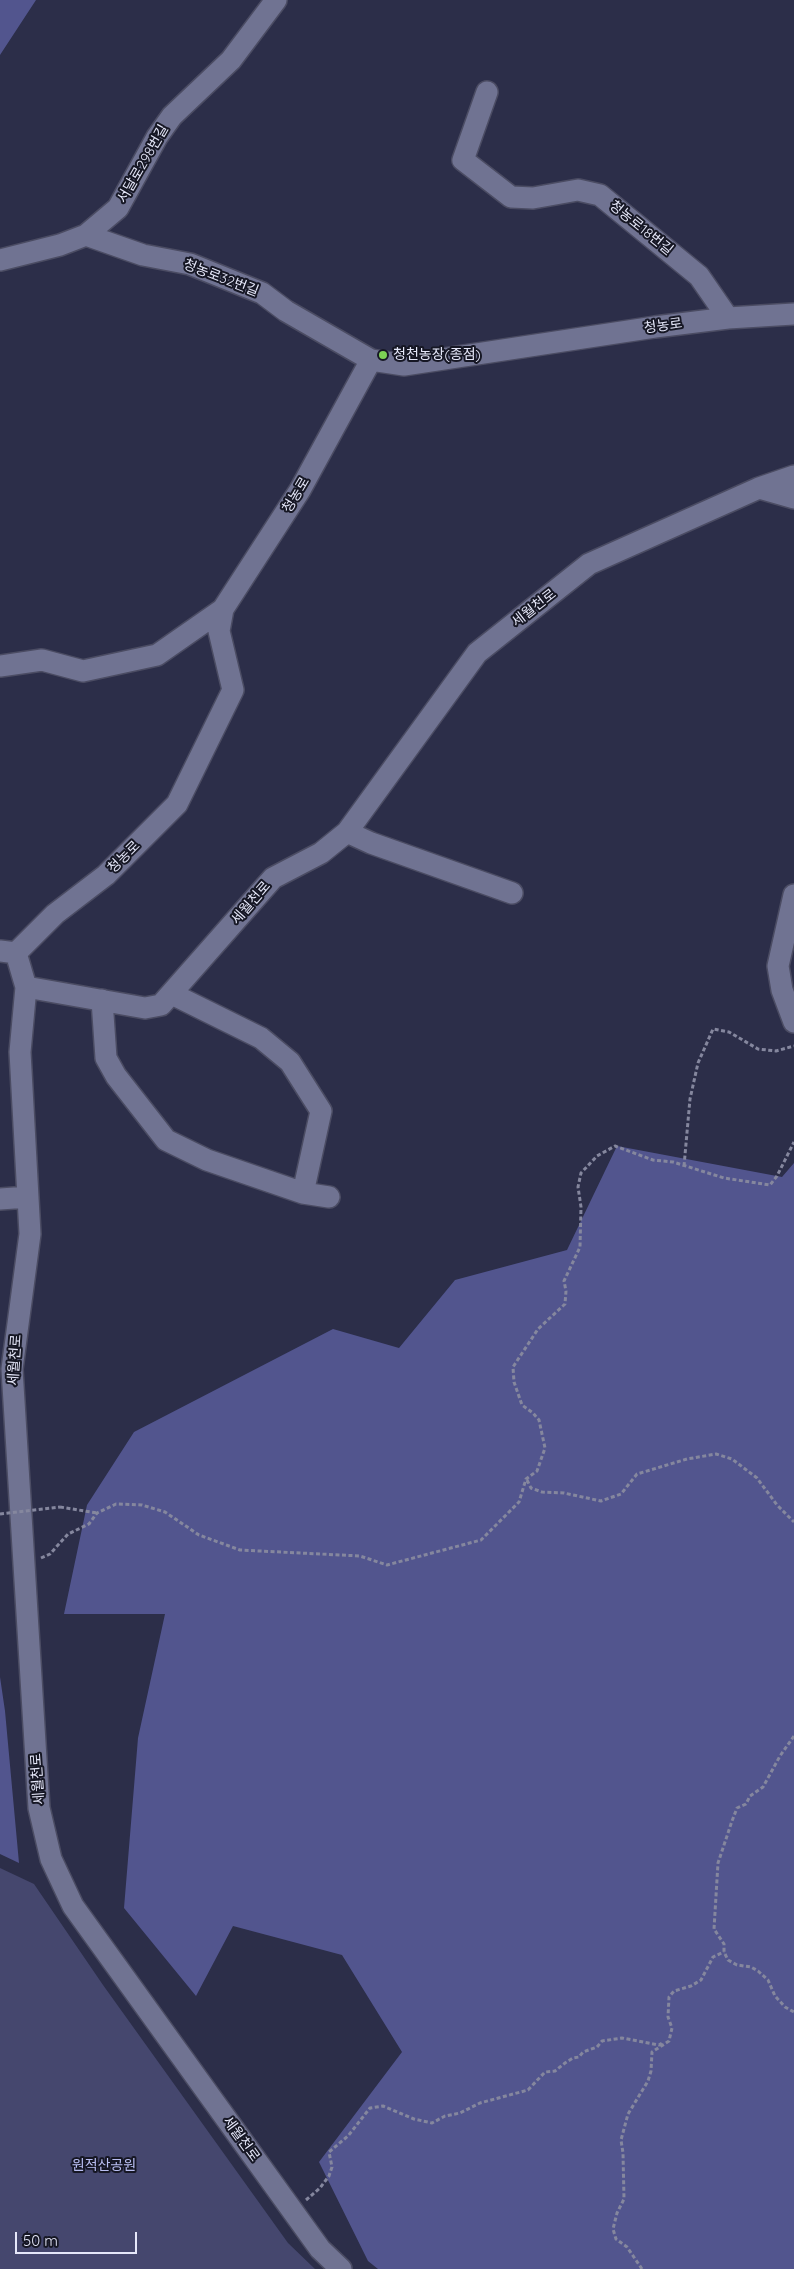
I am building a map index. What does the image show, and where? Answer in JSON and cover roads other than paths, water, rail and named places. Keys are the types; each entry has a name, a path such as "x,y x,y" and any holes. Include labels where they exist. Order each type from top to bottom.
{"street":[{"name":"서달로298번길","path":"0,260 60,245 86,235 118,208 157,137 172,116 232,60 276,0"},
{"name":"청농로18번길","path":"487,92 463,160 511,197 533,198 578,190 600,195 699,276 728,318"},
{"name":"청농로32번길","path":"86,235 143,255 190,264 262,294 286,311 371,360"},
{"name":"청농로","path":"8,952 106,874 177,804 233,690 219,631 223,609 300,490 371,360 404,365 728,318 794,314"},
{"name":"세월천로","path":"26,987 145,1008 161,1005 273,878 322,853 347,832 476,653 590,564 759,488 794,476"},
{"path":"759,488 794,498"},
{"path":"0,666 42,660 83,671 156,655 223,609"},
{"path":"347,832 371,843 512,893"},
{"path":"794,896 778,966 782,990 794,1022"},
{"name":"세월천로","path":"8,952 26,987 20,1052 30,1234 12,1369 39,1808 51,1859 73,1906 320,2249 341,2269"},
{"path":"172,994 260,1038 290,1062 321,1111 302,1193"},
{"path":"102,1000 106,1058 116,1076 166,1140 207,1160 302,1193 329,1197"},
{"path":"0,1199 28,1197"}],"place":[{"name":"청천농장(종점)","path":"383,355"}],"park label":[{"name":"원적산공원","path":"104,2166"}]}
